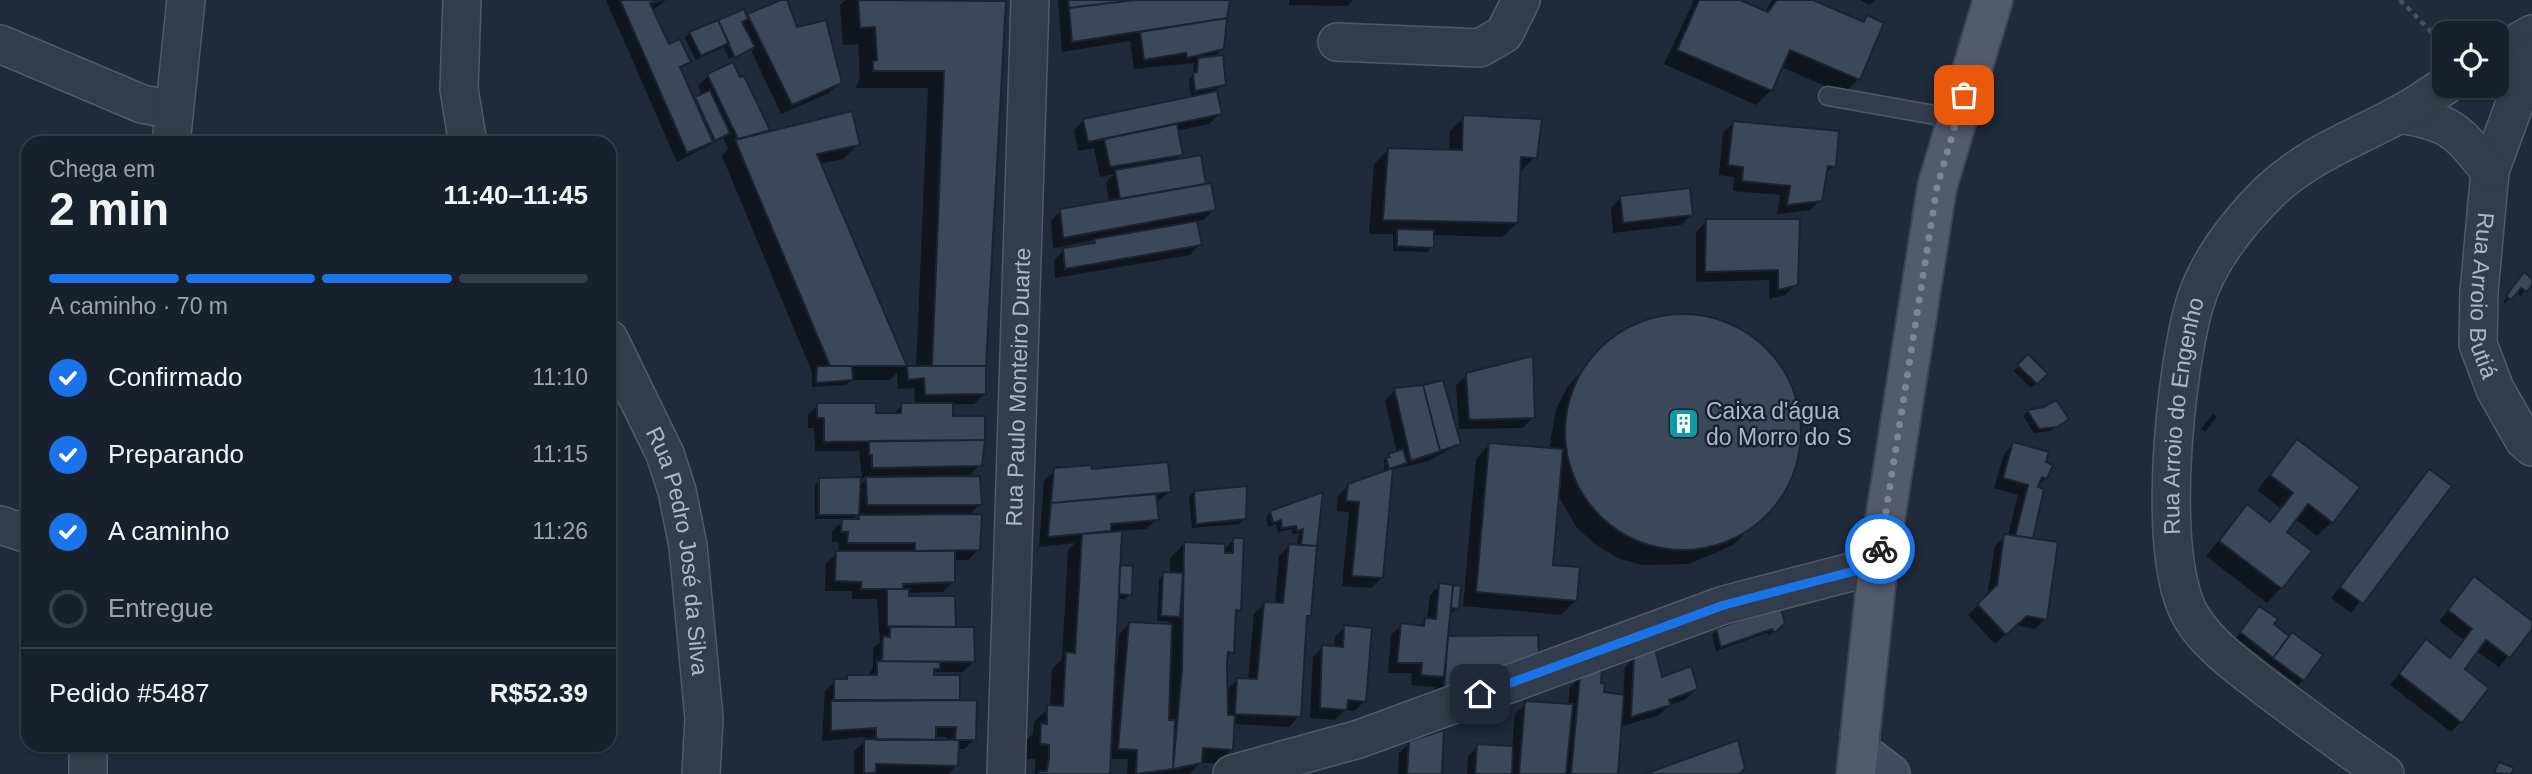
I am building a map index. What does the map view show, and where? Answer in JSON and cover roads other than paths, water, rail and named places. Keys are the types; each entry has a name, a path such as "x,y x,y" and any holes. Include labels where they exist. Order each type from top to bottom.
{"main road":[{"path":"1890,774 1857,762 1878,565 1937,187 1993,0"}],"street":[{"path":"173,127 186,0"},
{"path":"462,0 459,89 467,136"},
{"name":"Rua Paulo Monteiro Duarte","path":"1006,774 1030,0"},
{"path":"1337,42 1480,48 1504,34 1521,0"},
{"path":"2509,47 2532,34"},
{"path":"0,44 142,104 173,127"},
{"name":"Rua Arroio Butiá","path":"2532,56 2490,171 2479,292 2478,344 2495,389 2524,440 2532,447"},
{"name":"Rua Arroio do Engenho","path":"2385,774 2333,740 2240,667 2214,645 2192,619 2178,589 2169,499 2180,394 2195,305 2224,244 2267,195 2296,168 2351,136 2400,114 2432,94"},
{"path":"2400,114 2434,120 2453,128 2490,171"},
{"name":"Rua Pedro José da Silva","path":"616,353 665,454 677,491 688,546 704,718 701,774"},
{"path":"0,525 21,532"},
{"path":"1232,774 1359,739 1724,605 1878,565"},
{"path":"88,752 88,774"}],"lane":[{"path":"1828,96 1957,119"}],"place":[{"name":"Caixa d'água do Morro do S","path":"1683,424"}]}
